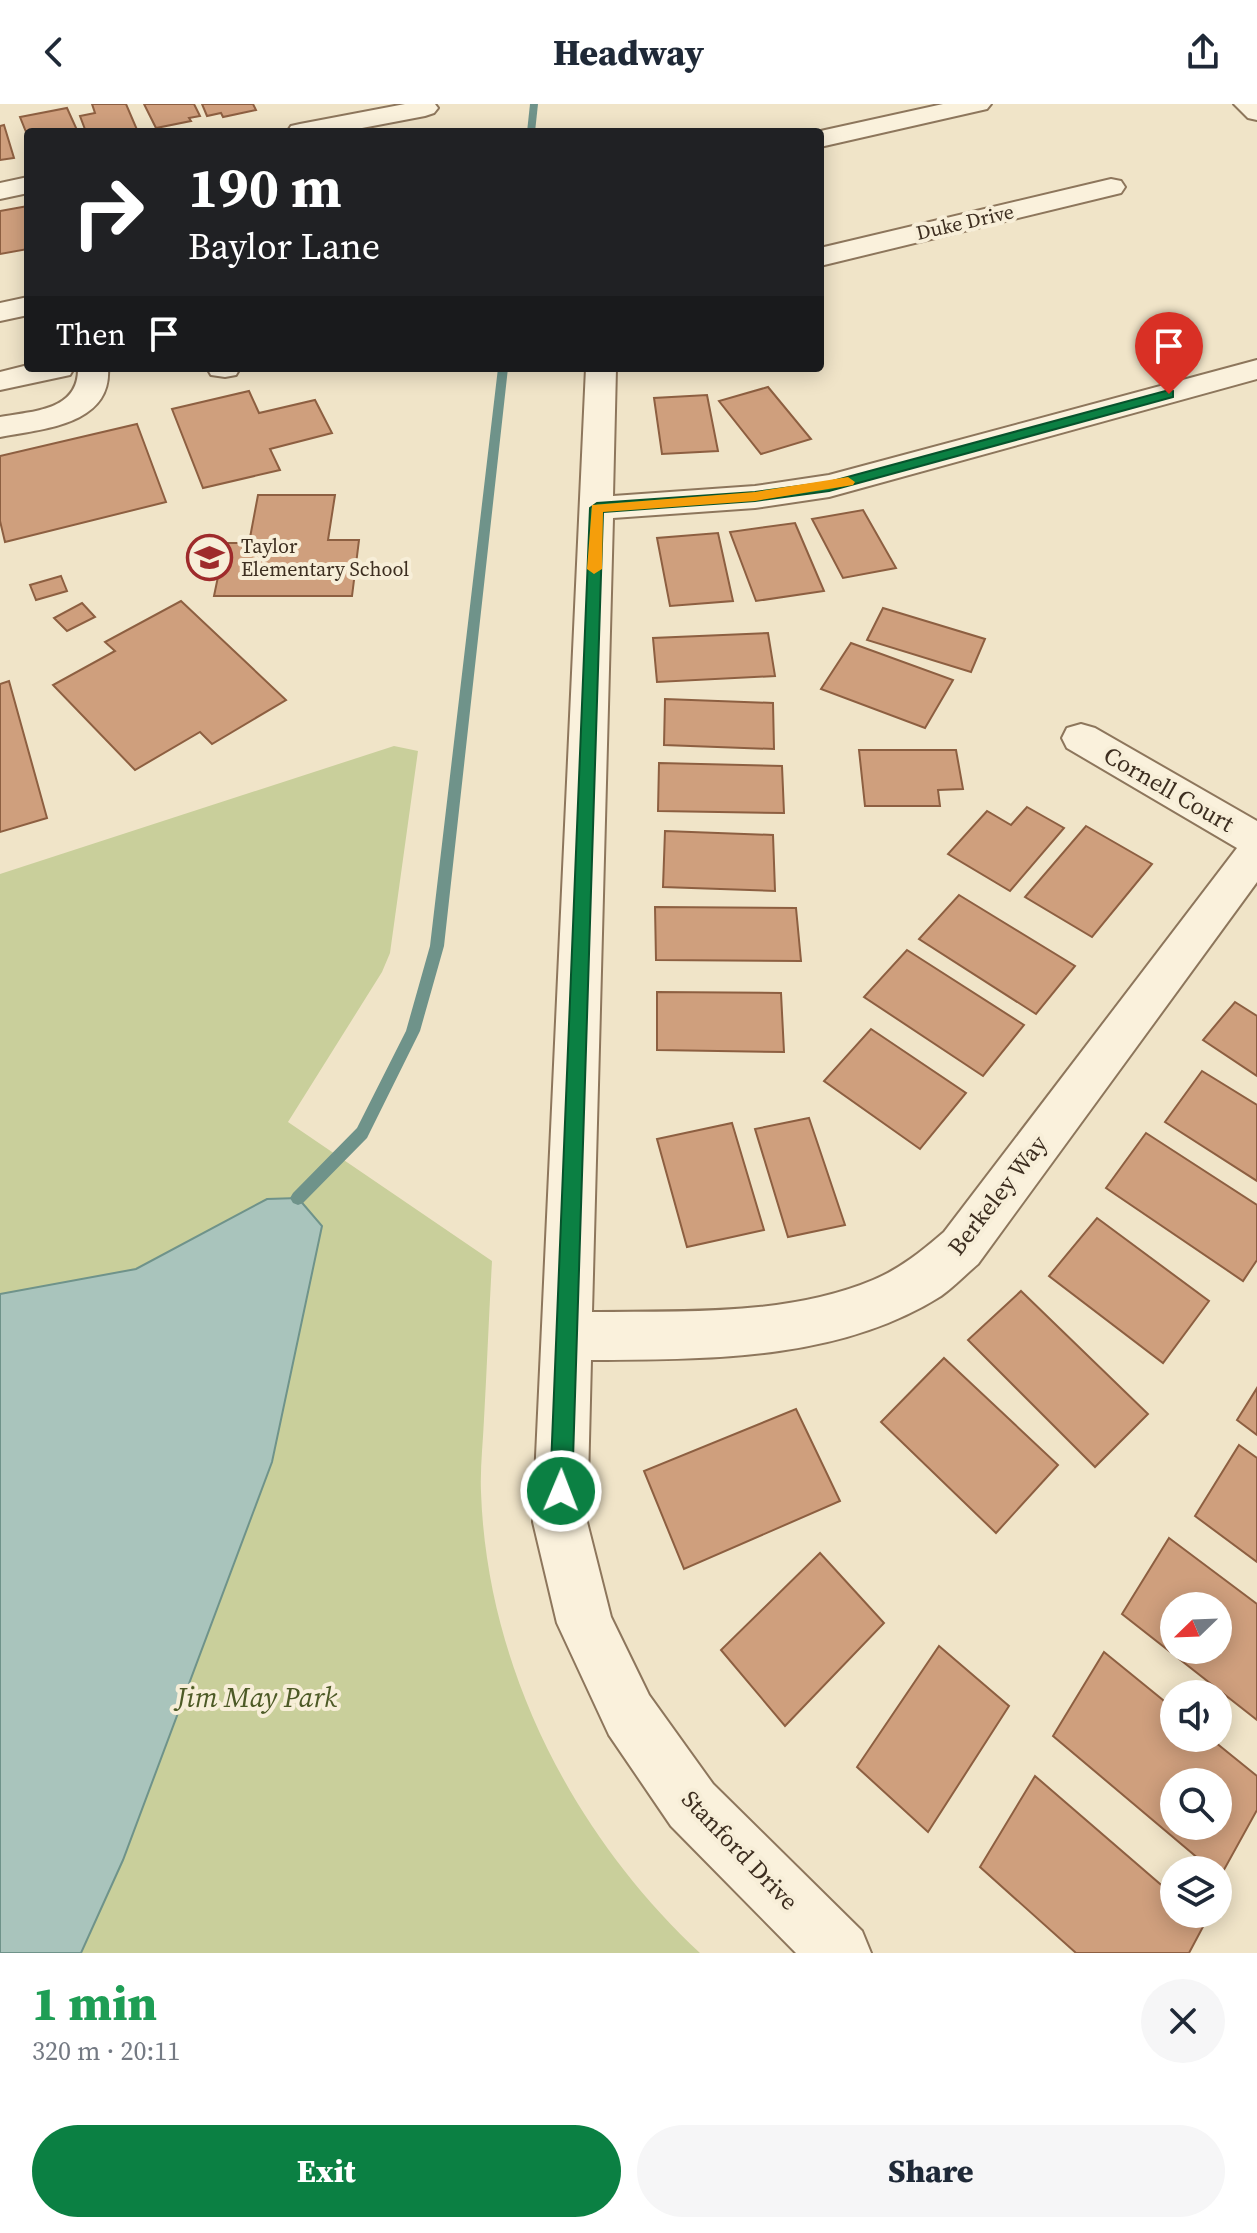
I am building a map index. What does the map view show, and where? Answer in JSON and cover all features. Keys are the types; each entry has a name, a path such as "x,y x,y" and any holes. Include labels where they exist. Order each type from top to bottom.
{"street":[{"path":"824,138 978,104"},
{"path":"1247,104 1257,112"},
{"path":"321,128 425,108"},
{"path":"0,191 24,186"},
{"name":"Duke Drive","path":"824,256 1111,187"},
{"path":"0,312 24,307"},
{"path":"597,508 755,497 829,486 1257,369"},
{"path":"0,381 41,372"},
{"path":"0,427 76,408 85,402 93,389 93,372"},
{"name":"Stanford Drive","path":"601,372 560,1522 585,1623 629,1715 692,1805 840,1953"},
{"name":"Cornell Court","path":"1081,738 1257,840"},
{"name":"Berkeley Way","path":"565,1336 782,1328 837,1316 885,1299 923,1279 961,1248 1257,851"}],"green space":[{"name":"Jim May Park","path":"394,746 418,751 390,953 382,972 288,1122 492,1261 481,1483 487,1557 500,1621 519,1684 545,1744 576,1801 613,1856 654,1906 700,1953 0,1953 0,874"}],"water":[{"path":"298,1198 322,1226 272,1462 123,1860 81,1953 0,1953 0,1294 136,1269 267,1199"}],"building":[{"path":"92,104 126,104 136,128 84,128 80,116 95,113"},
{"path":"144,104 194,104 200,116 189,118 191,121 156,128"},
{"path":"202,104 253,104 256,110 223,117 221,113 207,116"},
{"path":"67,108 76,128 24,128 20,117"},
{"path":"4,125 14,158 0,160 0,126"},
{"path":"24,207 24,250 0,254 0,211"},
{"path":"768,387 811,439 761,454 719,401"},
{"path":"249,391 259,413 315,400 332,433 270,449 280,470 203,488 172,409"},
{"path":"707,395 718,451 662,454 654,398"},
{"path":"137,424 166,502 5,542 0,521 0,456"},
{"path":"258,495 335,495 328,540 359,540 352,596 214,596 225,543 249,543"},
{"path":"863,510 896,568 843,578 812,519"},
{"path":"795,523 824,591 756,601 730,532"},
{"path":"718,533 733,601 670,606 657,538"},
{"path":"61,576 67,591 36,600 30,585"},
{"path":"181,601 286,700 212,744 200,732 135,770 53,685 115,651 105,642"},
{"path":"82,603 95,617 67,631 54,618"},
{"path":"883,608 985,639 971,672 867,640"},
{"path":"768,633 775,676 657,682 653,638"},
{"path":"851,643 953,680 925,728 821,689"},
{"path":"9,681 47,818 0,832 0,684"},
{"path":"665,699 773,703 774,749 664,745"},
{"path":"859,750 956,750 963,789 938,790 940,806 865,806"},
{"path":"659,763 782,766 784,813 658,811"},
{"path":"1027,807 1064,828 1010,891 948,854 987,811 1011,825"},
{"path":"1086,826 1152,864 1092,937 1025,897"},
{"path":"665,831 773,835 775,891 663,887"},
{"path":"959,895 1075,966 1036,1014 919,939"},
{"path":"655,907 796,908 801,961 656,960"},
{"path":"907,950 1024,1025 983,1076 864,997"},
{"path":"657,992 781,993 784,1052 657,1050"},
{"path":"1235,1002 1257,1016 1257,1076 1203,1040"},
{"path":"871,1029 966,1093 920,1149 824,1081"},
{"path":"1202,1071 1257,1105 1257,1181 1165,1122"},
{"path":"809,1118 845,1225 788,1237 755,1129"},
{"path":"732,1123 764,1230 687,1247 657,1139"},
{"path":"1146,1133 1257,1205 1257,1260 1243,1281 1106,1188"},
{"path":"1097,1218 1209,1301 1163,1363 1049,1276"},
{"path":"1021,1291 1148,1414 1095,1467 968,1340"},
{"path":"944,1358 1058,1465 996,1533 881,1422"},
{"path":"1257,1388 1257,1435 1237,1420"},
{"path":"796,1409 840,1501 684,1569 644,1471"},
{"path":"1239,1445 1257,1458 1257,1562 1195,1516"},
{"path":"1169,1538 1257,1604 1257,1720 1232,1700 1232,1680 1206,1680 1186,1664 1232,1664 1232,1592 1160,1592 1160,1644 1122,1614"},
{"path":"820,1553 884,1623 785,1726 721,1650"},
{"path":"939,1646 1009,1706 928,1832 857,1767"},
{"path":"1104,1652 1160,1698 1160,1752 1227,1752 1257,1776 1257,1810 1232,1856 1195,1856 1176,1840 1232,1840 1232,1768 1160,1768 1160,1826 1053,1736"},
{"path":"1035,1776 1160,1884 1160,1928 1202,1928 1189,1953 1076,1953 980,1867"}],"waterway":[{"path":"531,128 534,104"},
{"path":"298,1198 362,1133 413,1031 437,946 503,372"}],"slow traffic":[{"path":"594,569 597,508 755,497 848,482"}],"place":[{"name":"Taylor Elementary School","path":"210,557"}],"route":[{"path":"561,1491 597,508 755,497 829,486 1169,394"}]}
